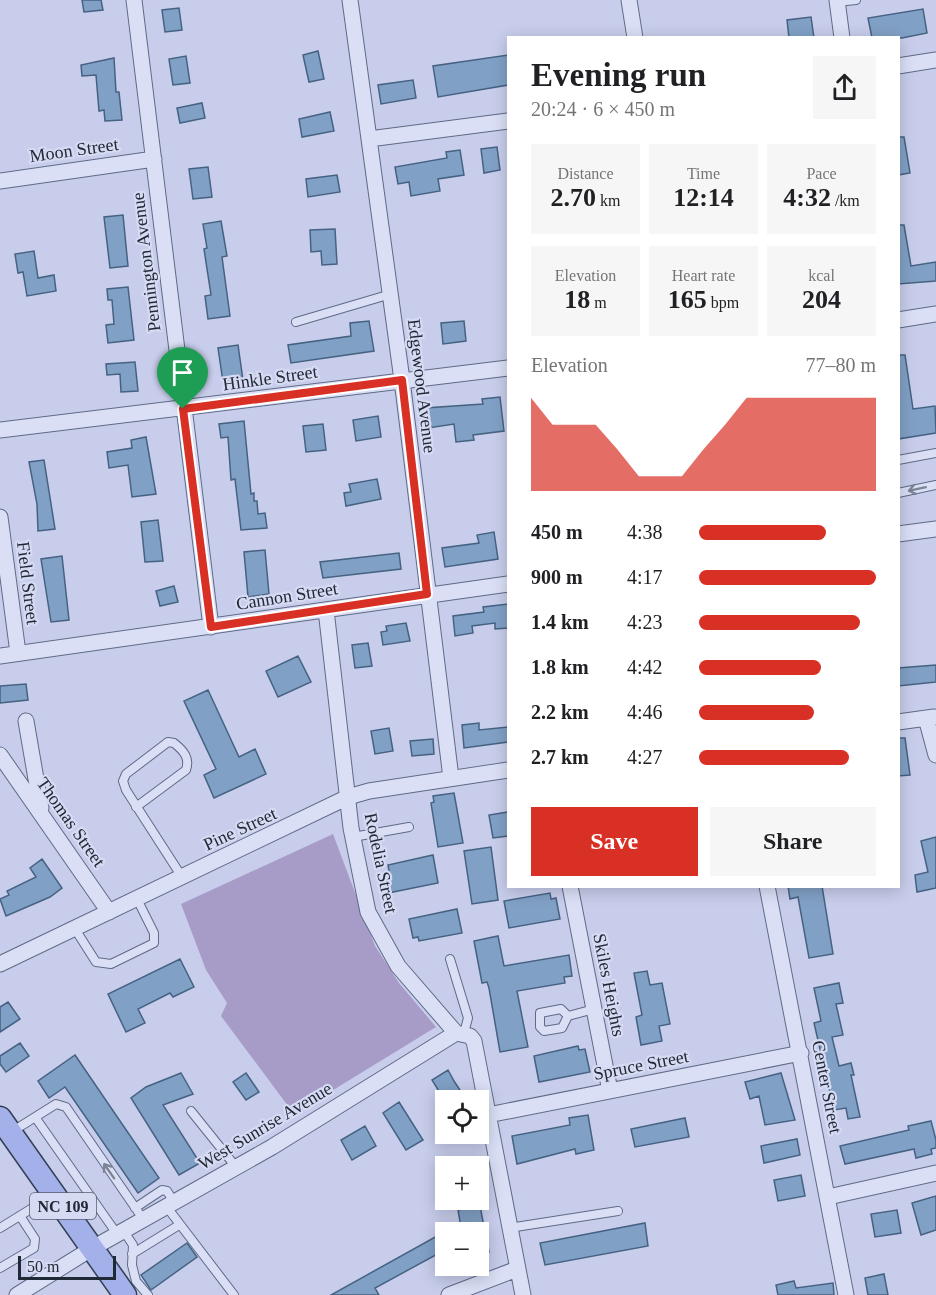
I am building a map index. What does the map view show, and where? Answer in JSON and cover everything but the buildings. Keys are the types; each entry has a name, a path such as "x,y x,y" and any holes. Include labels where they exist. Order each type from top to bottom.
{"main road":[{"name":"NC 109","path":"3,1122 91,1249 127,1289"}],"street":[{"name":"Pennington Avenue","path":"134,0 211,627"},
{"name":"Edgewood Avenue","path":"350,0 391,294 451,778"},
{"path":"629,0 634,36"},
{"path":"837,1 842,36"},
{"path":"900,66 936,60"},
{"path":"369,139 507,121"},
{"name":"Moon Street","path":"0,181 154,159"},
{"path":"900,320 936,314"},
{"name":"Hinkle Street","path":"0,430 507,368"},
{"name":"Field Street","path":"0,517 18,653"},
{"path":"900,534 936,529"},
{"name":"Cannon Street","path":"0,656 507,584"},
{"name":"Rodelia Street","path":"326,610 353,837 368,912 377,932 398,966 460,1033 474,1041 483,1090"},
{"path":"900,722 931,718 936,755"},
{"path":"26,721 42,811"},
{"name":"Thomas Street","path":"0,754 42,811 109,912"},
{"name":"Pine Street","path":"0,964 348,797 369,791 507,770"},
{"name":"Skiles Heights","path":"570,888 610,1091"},
{"name":"Center Street","path":"767,888 846,1295"},
{"name":"West Sunrise Avenue","path":"18,1295 120,1232 139,1214 170,1204 236,1167 460,1033"},
{"name":"Spruce Street","path":"489,1115 801,1053"},
{"name":"Rodelia Street","path":"489,1120 523,1295"},
{"path":"828,1197 936,1173"},
{"path":"449,1295 517,1269"}],"lane":[{"path":"837,1 856,0"},
{"path":"296,322 391,294"},
{"path":"900,460 936,453"},
{"path":"900,493 936,485"},
{"path":"136,807 186,770 188,762 186,755 174,742 168,742 126,774 123,781 136,807 182,877"},
{"path":"353,837 409,827"},
{"path":"75,928 96,962 111,964 154,943 154,933 137,899"},
{"path":"450,959 468,1018 460,1033"},
{"path":"568,1016 594,1010"},
{"path":"3,1122 35,1117 56,1104 66,1107 139,1214"},
{"path":"191,1111 236,1167"},
{"path":"35,1117 120,1232 133,1245 127,1289 148,1295"},
{"path":"0,1228 55,1195"},
{"path":"170,1204 179,1225 234,1295"},
{"path":"510,1228 618,1211"},
{"path":"0,1268 34,1248 34,1239 20,1216"},
{"path":"132,1254 179,1225"}],"shaded area":[{"path":"333,834 375,946 399,983 436,1027 294,1114 221,1016 227,1003 206,970 181,904"}],"route":[{"path":"402,380 427,594 211,627 183,409 402,380"}]}
